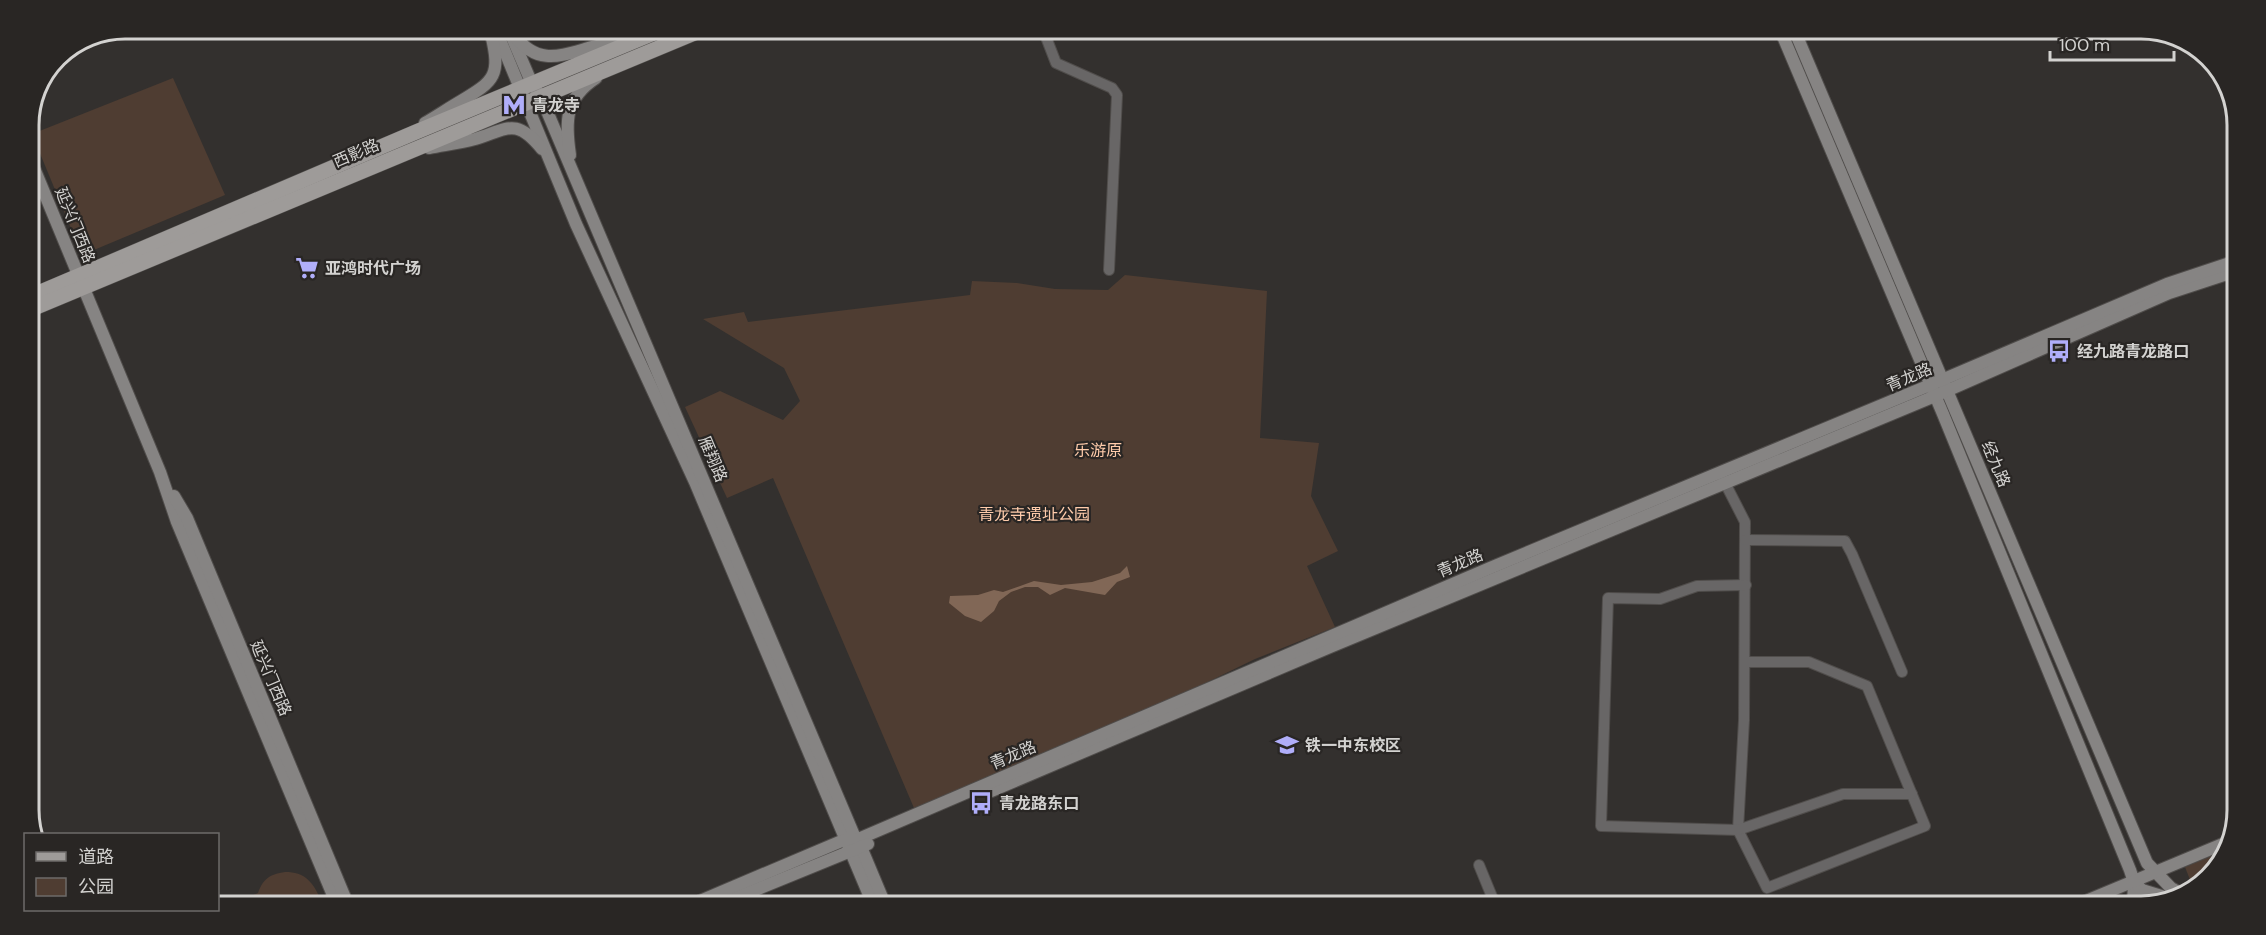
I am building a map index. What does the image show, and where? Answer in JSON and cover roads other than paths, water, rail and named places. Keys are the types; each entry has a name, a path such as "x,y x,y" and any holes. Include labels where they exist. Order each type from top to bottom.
{"main road":[{"name":"西影路","path":"39,305 81,282 530,93 640,39"},
{"name":"西影路","path":"530,93 617,65 678,39"},
{"name":"西影路","path":"39,294 81,282"}],"street":[{"path":"401,146 488,83 494,72 496,59 492,39"},
{"name":"雁翔路","path":"501,39 573,174 853,844 870,896"},
{"name":"雁翔路","path":"512,39 551,162 576,224 695,482 853,844 881,896"},
{"path":"517,39 524,46 539,54 554,58 597,46 633,42"},
{"path":"1047,39 1056,63 1112,87 1117,95 1108,270"},
{"name":"经九路","path":"1784,39 1933,391 2134,882"},
{"name":"经九路","path":"1798,39 2142,852 2154,872 2173,889"},
{"path":"573,174 567,130 570,110 582,89 617,65"},
{"path":"401,146 465,141 510,128 521,130 529,135 551,162"},
{"name":"延兴门西路","path":"39,180 160,472 177,522 333,896"},
{"name":"青龙路","path":"739,896 853,844 1490,568 1722,478 2227,268"},
{"name":"延兴门西路","path":"160,472 187,518 344,896"},
{"path":"1722,478 1745,522 1746,540 1745,662 1738,830 1767,888 1925,826 1867,686 1809,662 1745,662"},
{"path":"1746,540 1845,541 1902,672"},
{"path":"1746,585 1697,586 1660,599 1608,598 1601,825 1738,830 1843,794 1912,794"},
{"name":"青龙路","path":"716,896 853,844"},
{"path":"2099,896 2219,845"},
{"path":"1479,865 1492,896"},
{"path":"2134,882 2142,891 2155,894"},
{"path":"2133,896 2134,882"}],"place":[{"name":"青龙寺","path":"514,105"},
{"name":"亚鸿时代广场","path":"307,268"},
{"name":"经九路青龙路口","path":"2059,351"},
{"name":"铁一中东校区","path":"1287,745"},
{"name":"青龙路东口","path":"981,803"}],"park label":[{"name":"乐游原","path":"1098,450"},
{"name":"青龙寺遗址公园","path":"1034,514"}]}
